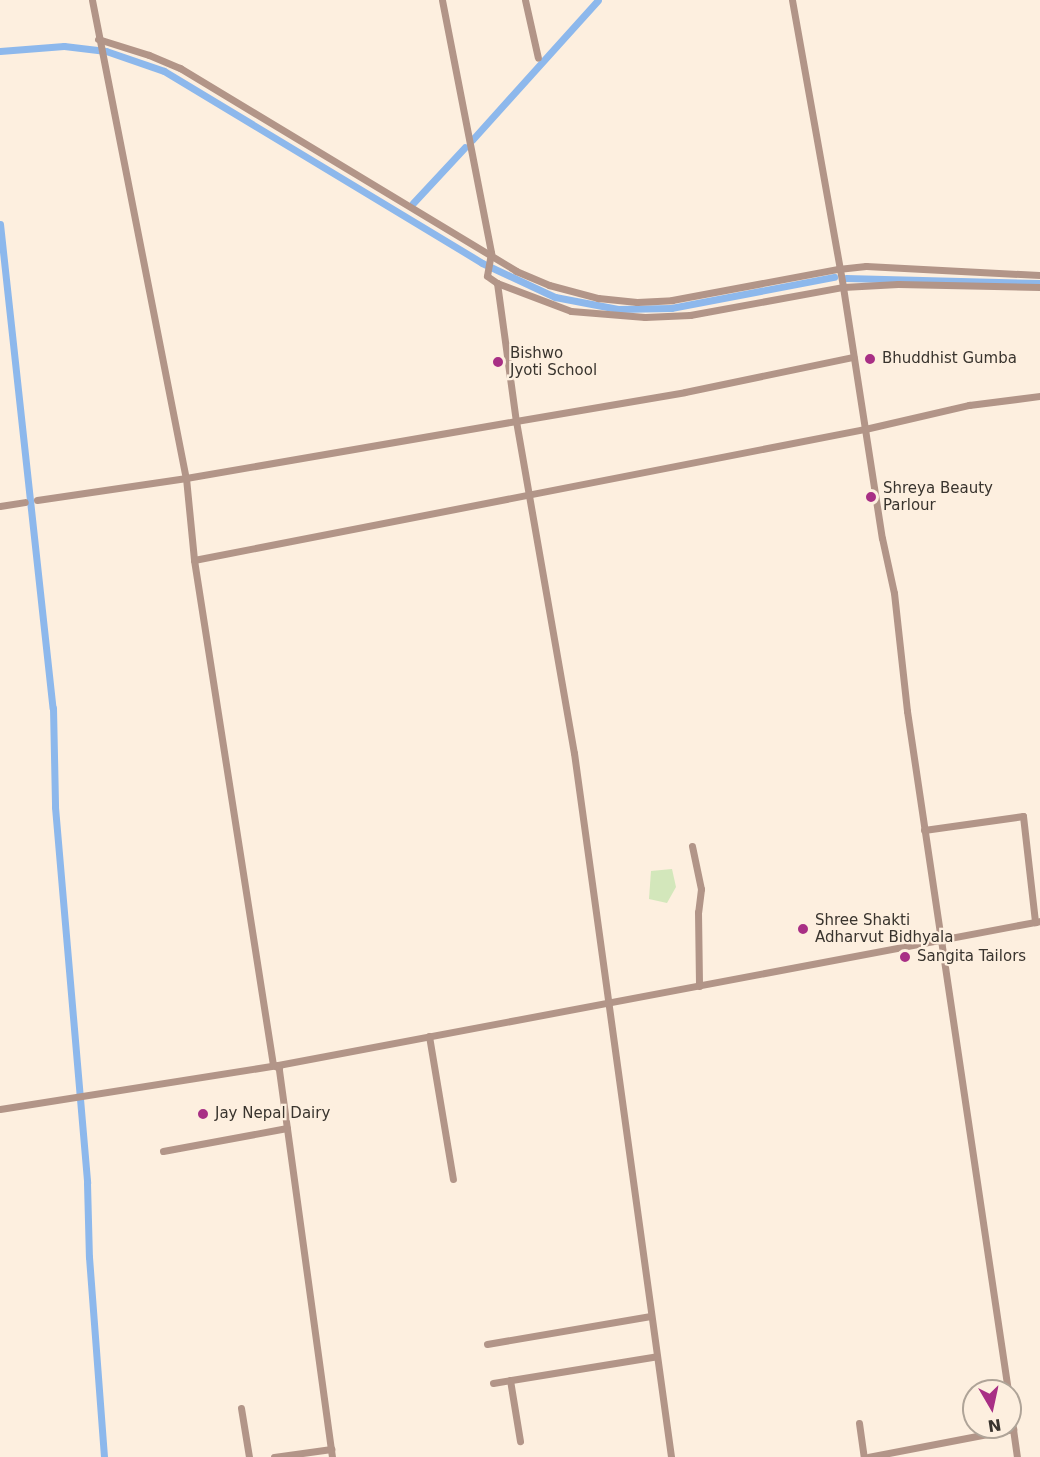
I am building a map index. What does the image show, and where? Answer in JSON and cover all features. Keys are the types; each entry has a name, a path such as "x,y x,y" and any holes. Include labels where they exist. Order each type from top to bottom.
{"street":[{"path":"92,0 98,42 125,160 186,478 194,560 273,1065"},
{"path":"442,0 491,257 487,276 496,283 571,310 645,317 690,315 843,287 898,284 1040,287"},
{"path":"525,0 538,58"},
{"path":"792,0 894,593 907,711 1006,1379"},
{"path":"98,42 149,55 180,68 516,271 549,285 598,298 637,302 723,292 838,269 866,266 1040,275"},
{"path":"496,283 516,421 574,753 606,1003 671,1457"},
{"path":"37,500 186,478 685,392 853,357"},
{"path":"194,560 865,429 969,405 1040,396"},
{"path":"0,506 25,502"},
{"path":"0,1109 273,1065 1037,922 1023,816 924,830"},
{"path":"692,846 701,889 698,912 699,986"},
{"path":"429,1036 453,1179"},
{"path":"273,1065 279,1068 331,1453 274,1457"},
{"path":"163,1151 287,1128"},
{"path":"487,1344 651,1316"},
{"path":"493,1383 657,1356"},
{"path":"510,1380 520,1441"},
{"path":"241,1408 249,1457"},
{"path":"859,1423 866,1457 962,1439"},
{"path":"1014,1439 1017,1457"}],"green space":[{"path":"672,869 676,887 667,903 649,899 651,871"}],"waterway":[{"path":"472,140 598,0"},
{"path":"0,51 64,46 106,51 164,71 482,263 555,297 618,309 671,308 834,277"},
{"path":"413,203 465,147"},
{"path":"0,224 53,708 55,807 87,1183 89,1257 104,1457"},
{"path":"846,278 1040,283"}],"place":[{"name":"Bhuddhist Gumba","path":"870,359"},
{"name":"Bishwo Jyoti School","path":"498,362"},
{"name":"Shreya Beauty Parlour","path":"871,497"},
{"name":"Shree Shakti Adharvut Bidhyala","path":"803,929"},
{"name":"Sangita Tailors","path":"905,957"},
{"name":"Jay Nepal Dairy","path":"203,1114"}]}
